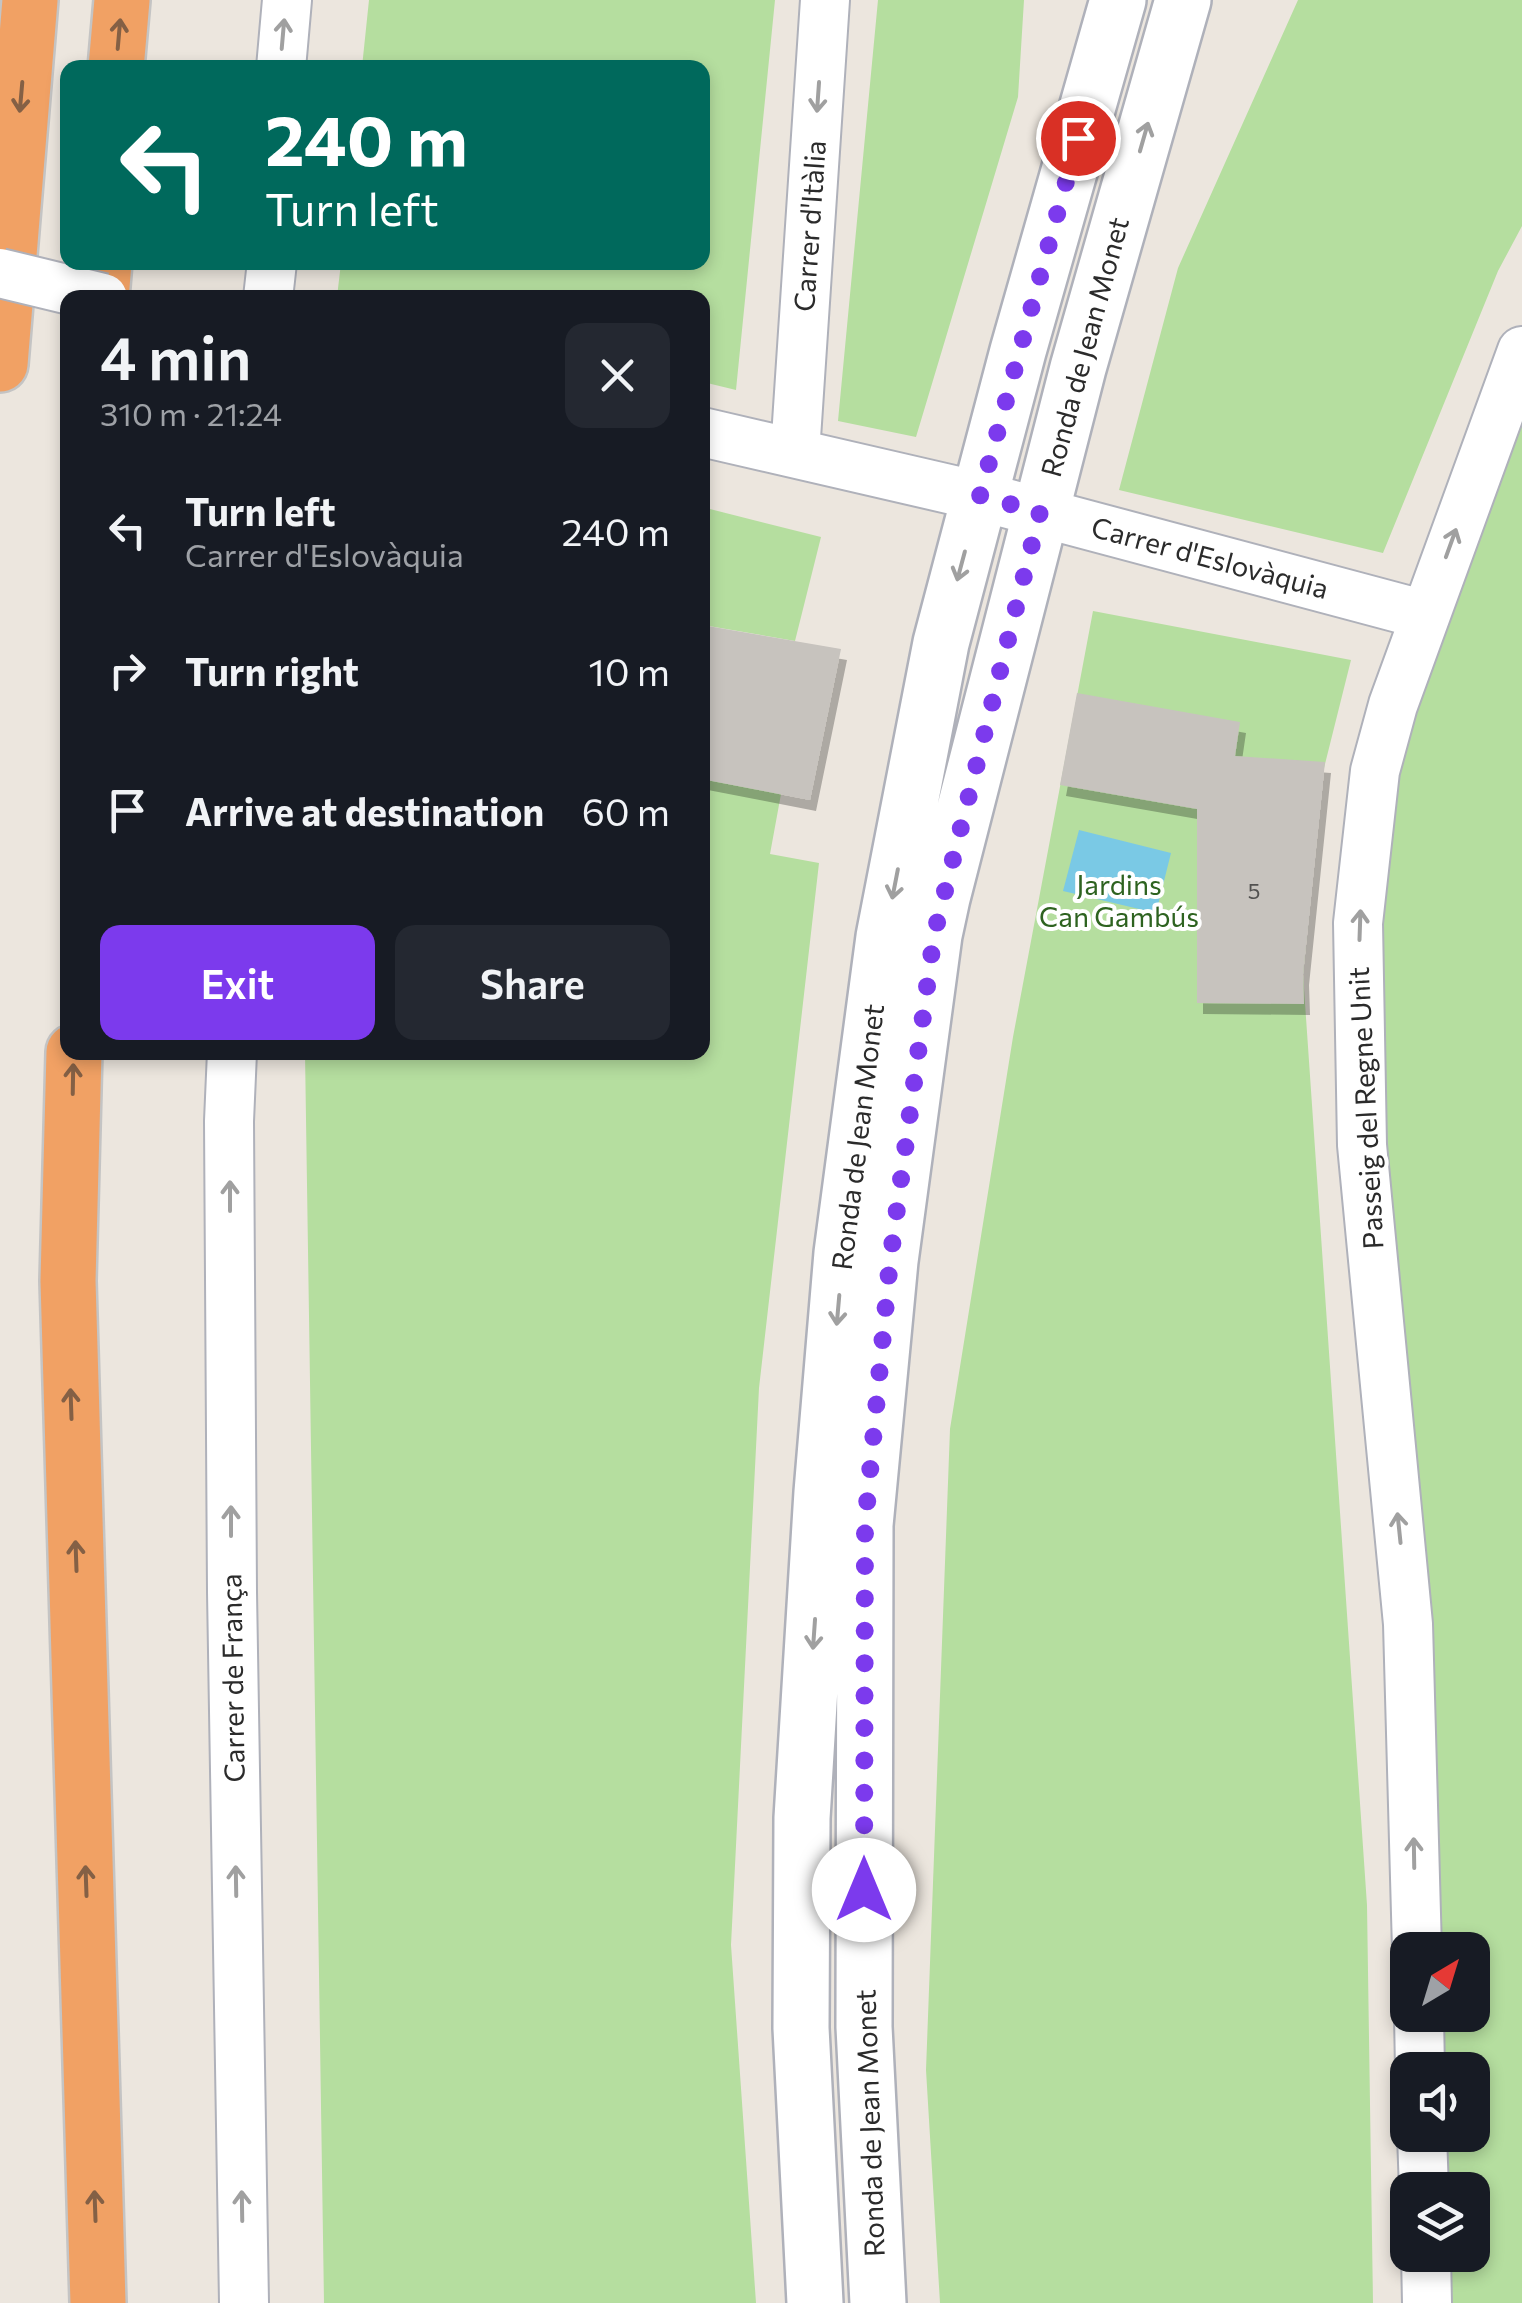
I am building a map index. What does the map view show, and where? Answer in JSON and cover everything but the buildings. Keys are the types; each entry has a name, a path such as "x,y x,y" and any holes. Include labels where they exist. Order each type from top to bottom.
{"highway":[{"path":"0,364 30,0"},
{"path":"117,60 122,0"},
{"path":"74,1060 68,1282 98,2303"}],"street":[{"path":"282,60 287,0"},
{"name":"Carrer d'Itàlia","path":"795,453 825,0"},
{"name":"Ronda de Jean Monet","path":"815,2303 801,2028 802,1818 822,1492 842,1253 884,937 941,643 1118,0"},
{"name":"Ronda de Jean Monet","path":"878,2303 864,2027 865,1525 890,1261 934,935 1078,368 1184,0"},
{"path":"0,272 71,290"},
{"name":"Passeig del Regne Unit","path":"1417,1932 1408,1624 1362,1145 1358,923 1376,772 1393,706 1522,351"},
{"name":"Carrer d'Eslovàquia","path":"710,434 980,496 1425,615"},
{"name":"Carrer de França","path":"232,1060 232,1572 244,2303"},
{"path":"1426,2272 1427,2303"}],"green space":[{"path":"369,0 775,0 736,390 710,384 710,290 338,290 340,270 710,270 710,60 363,60"},
{"path":"878,0 1024,0 1018,97 916,437 838,421"},
{"path":"1298,0 1522,0 1522,226 1498,271 1383,553 1119,490 1178,268"},
{"path":"1522,351 1522,2303 1427,2303 1426,2272 1490,2272 1490,2172 1423,2172 1423,2152 1490,2152 1490,2052 1420,2052 1419,2032 1490,2032 1490,1932 1416,1932 1362,1145 1375,772"},
{"path":"710,509 821,537 795,641 710,626"},
{"name":"Jardins Can Gambús","path":"1093,611 1351,660 1321,780 1303,974 1367,1905 1373,2303 940,2303 926,2070 950,1429 1013,1037"},
{"path":"710,780 781,794 770,854 819,863 759,1388 731,1945 756,2303 324,2303 305,1060 710,1060"}],"water":[{"path":"1079,830 1171,853 1156,913 1063,891"}],"route":[{"path":"864,1890 865,1525 890,1261 934,935 1040,512 980,496 1078,138"}]}
